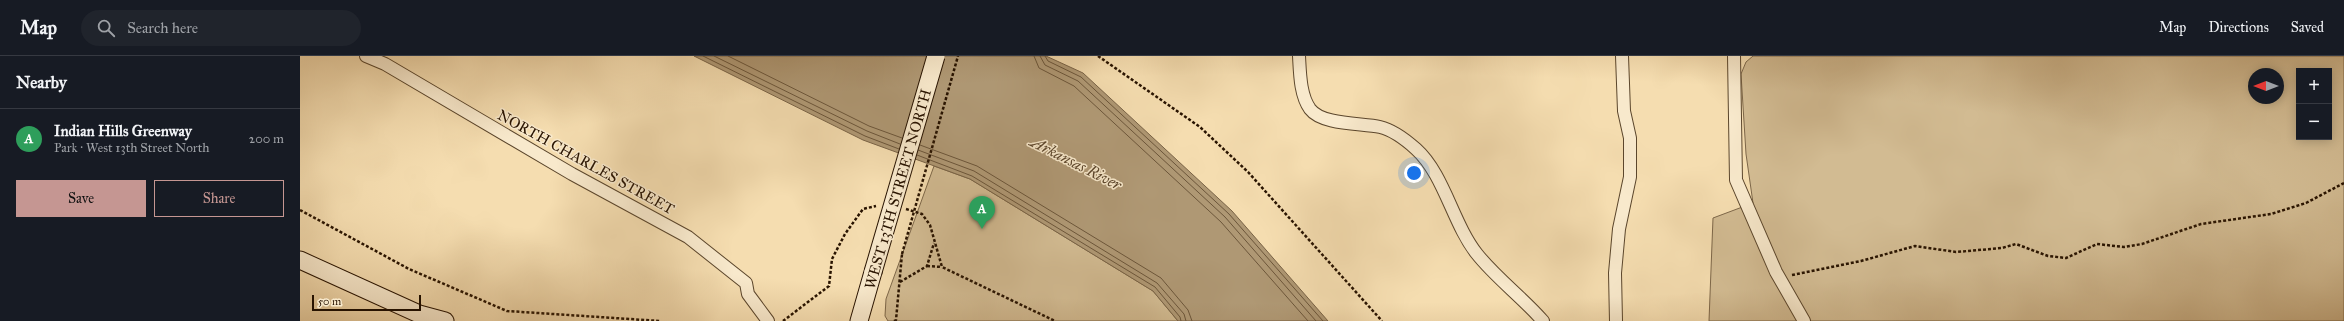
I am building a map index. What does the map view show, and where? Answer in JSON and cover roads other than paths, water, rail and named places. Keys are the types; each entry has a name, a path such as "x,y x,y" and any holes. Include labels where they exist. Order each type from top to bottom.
{"street":[{"name":"NORTH CHARLES STREET","path":"366,56 385,64 572,174 688,237 746,283 748,294 768,321"},
{"name":"WEST 13TH STREET NORTH","path":"859,321 936,56"},
{"path":"1299,56 1304,93 1311,110 1322,118 1334,121 1380,127 1393,132 1417,149 1432,170 1476,253 1543,321"},
{"path":"1616,321 1619,229 1630,177 1630,138 1624,111 1622,56"},
{"path":"1734,56 1736,180 1778,277 1804,321"},
{"path":"300,260 419,314 445,321"}],"water":[{"name":"Arkansas River","path":"694,56 1046,56 1083,73 1232,211 1328,321 1178,321 1153,291 970,179 863,140"}],"place":[{"name":"Indian Hills Greenway","path":"982,229"}]}
